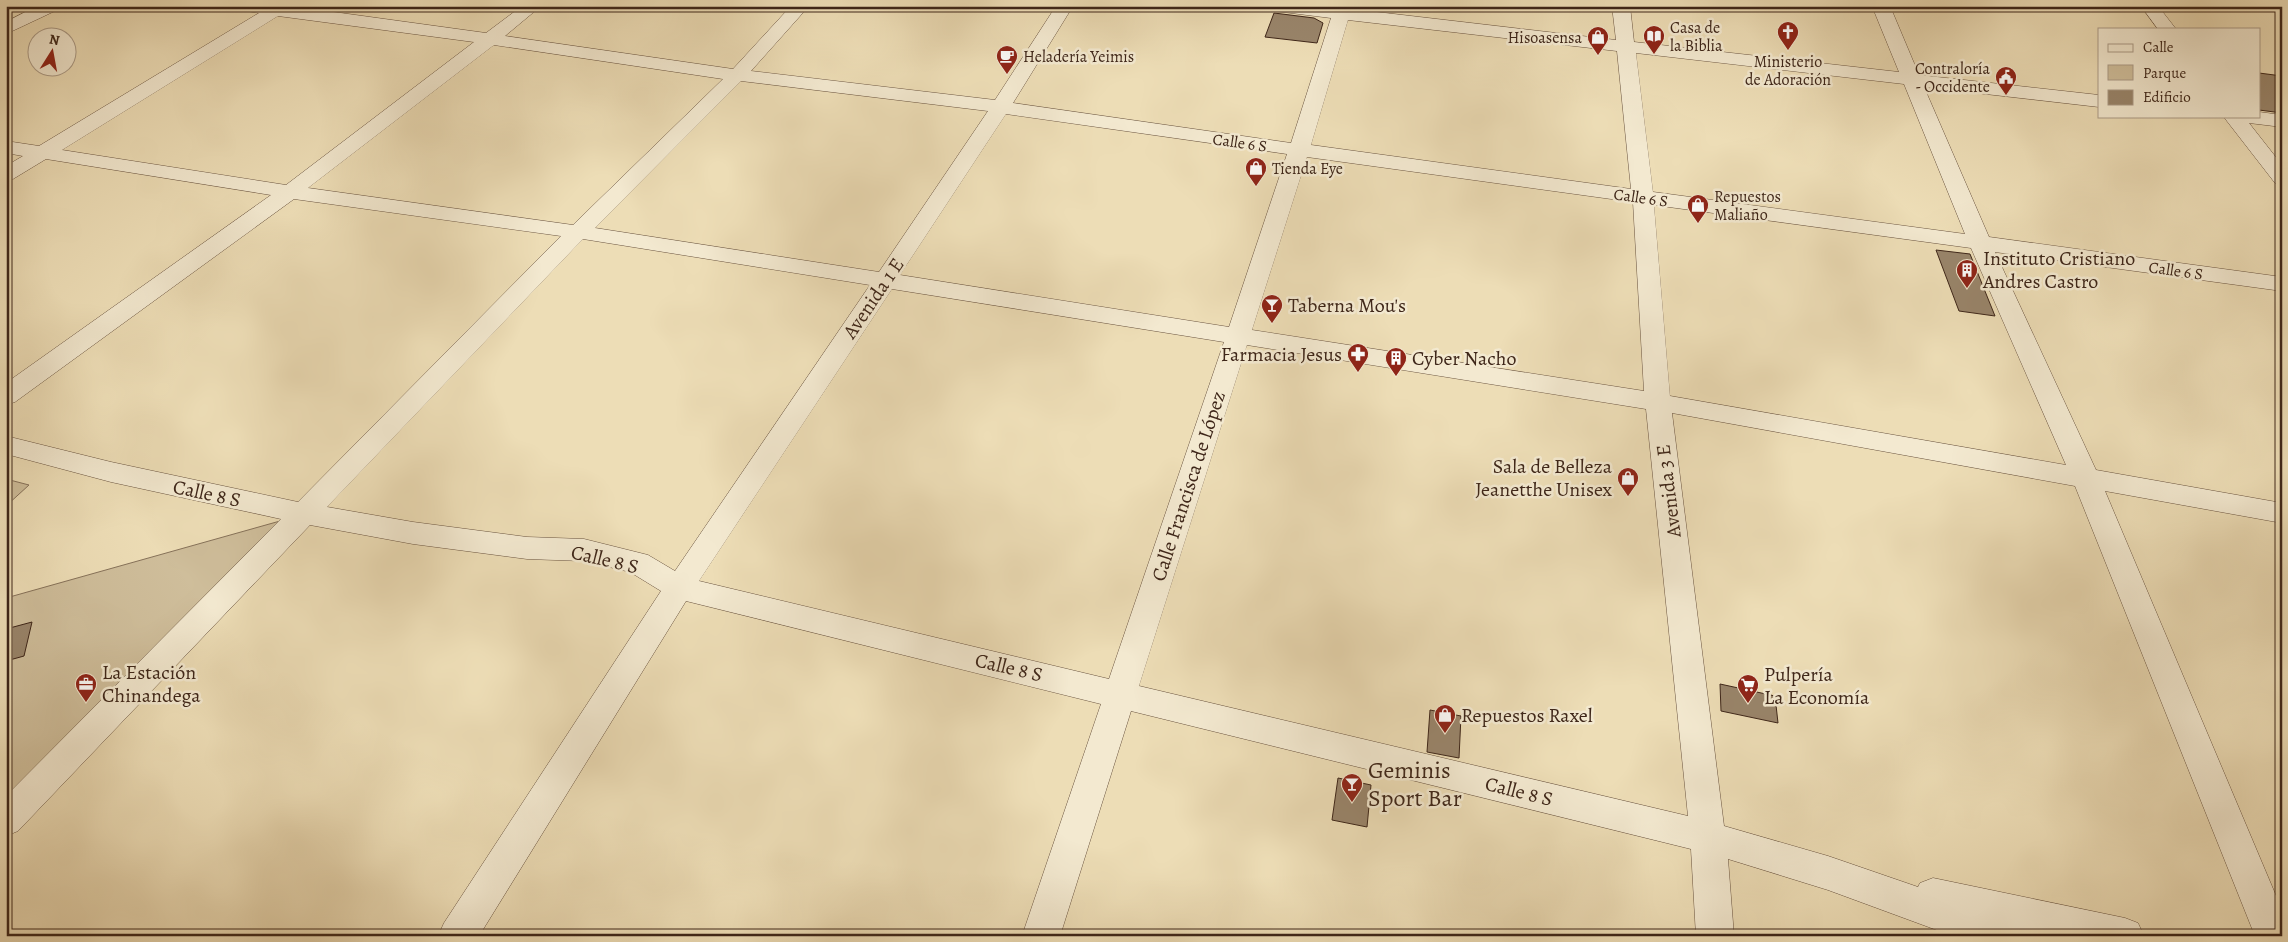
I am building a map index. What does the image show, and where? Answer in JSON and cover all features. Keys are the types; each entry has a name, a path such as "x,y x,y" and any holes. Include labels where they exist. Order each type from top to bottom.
{"street":[{"path":"6,29 51,6"},
{"name":"Calle 6 S","path":"246,6 279,8 737,75 1001,107 1299,150 2282,284"},
{"path":"6,396 290,192 533,6"},
{"path":"6,820 578,232 737,75 801,6"},
{"name":"Avenida 1 E","path":"456,936 679,588 1001,107 1065,6"},
{"path":"1275,6 1342,10 1625,46 2098,101"},
{"name":"Avenida 3 E","path":"1621,6 1643,197 1658,402 1708,837 1715,936"},
{"path":"1881,6 1980,243 2086,478 2274,936"},
{"path":"2149,6 2166,28"},
{"path":"6,175 279,8"},
{"name":"Calle Francisca de López","path":"1040,936 1299,150 1342,10"},
{"path":"2235,118 2282,179"},
{"path":"2256,118 2282,121"},
{"path":"6,147 290,192 578,232 1658,402 2282,513"},
{"name":"Calle 8 S","path":"6,445 111,472 305,514 414,533 527,548 584,550 638,563 679,588 1708,837 1828,873 2004,936"},
{"path":"1828,873 2125,936"}],"green space":[{"path":"6,479 29,485 6,506"},
{"path":"305,514 6,820 6,598"}],"building":[{"path":"1274,13 1314,18 1323,23 1317,43 1265,37"},
{"path":"2260,73 2282,76 2282,113 2260,110"},
{"name":"Instituto Cristiano Andres Castro","path":"1936,250 1970,254 1995,316 1959,311"},
{"path":"32,622 24,656 6,661 6,629"},
{"name":"Pulpería La Economía","path":"1720,684 1775,696 1778,723 1721,711"},
{"name":"Repuestos Raxel","path":"1430,710 1461,716 1459,758 1427,752"},
{"name":"Geminis Sport Bar","path":"1338,778 1371,785 1367,827 1332,820"}],"place":[{"name":"Ministerio de Adoración","path":"1788,51"},
{"name":"Casa de la Biblia","path":"1654,55"},
{"name":"Hisoasensa","path":"1598,56"},
{"name":"Heladería Yeimis","path":"1007,75"},
{"name":"Contraloría - Occidente","path":"2006,96"},
{"name":"Tienda Eye","path":"1256,187"},
{"name":"Repuestos Maliaño","path":"1698,224"},
{"name":"Instituto Cristiano Andres Castro","path":"1967,289"},
{"name":"Taberna Mou's","path":"1272,324"},
{"name":"Farmacia Jesus","path":"1358,373"},
{"name":"Cyber Nacho","path":"1396,377"},
{"name":"Sala de Belleza Jeanetthe Unisex","path":"1628,497"},
{"name":"La Estación Chinandega","path":"86,703"},
{"name":"Pulpería La Economía","path":"1748,704"},
{"name":"Repuestos Raxel","path":"1445,734"},
{"name":"Geminis Sport Bar","path":"1352,803"}]}
